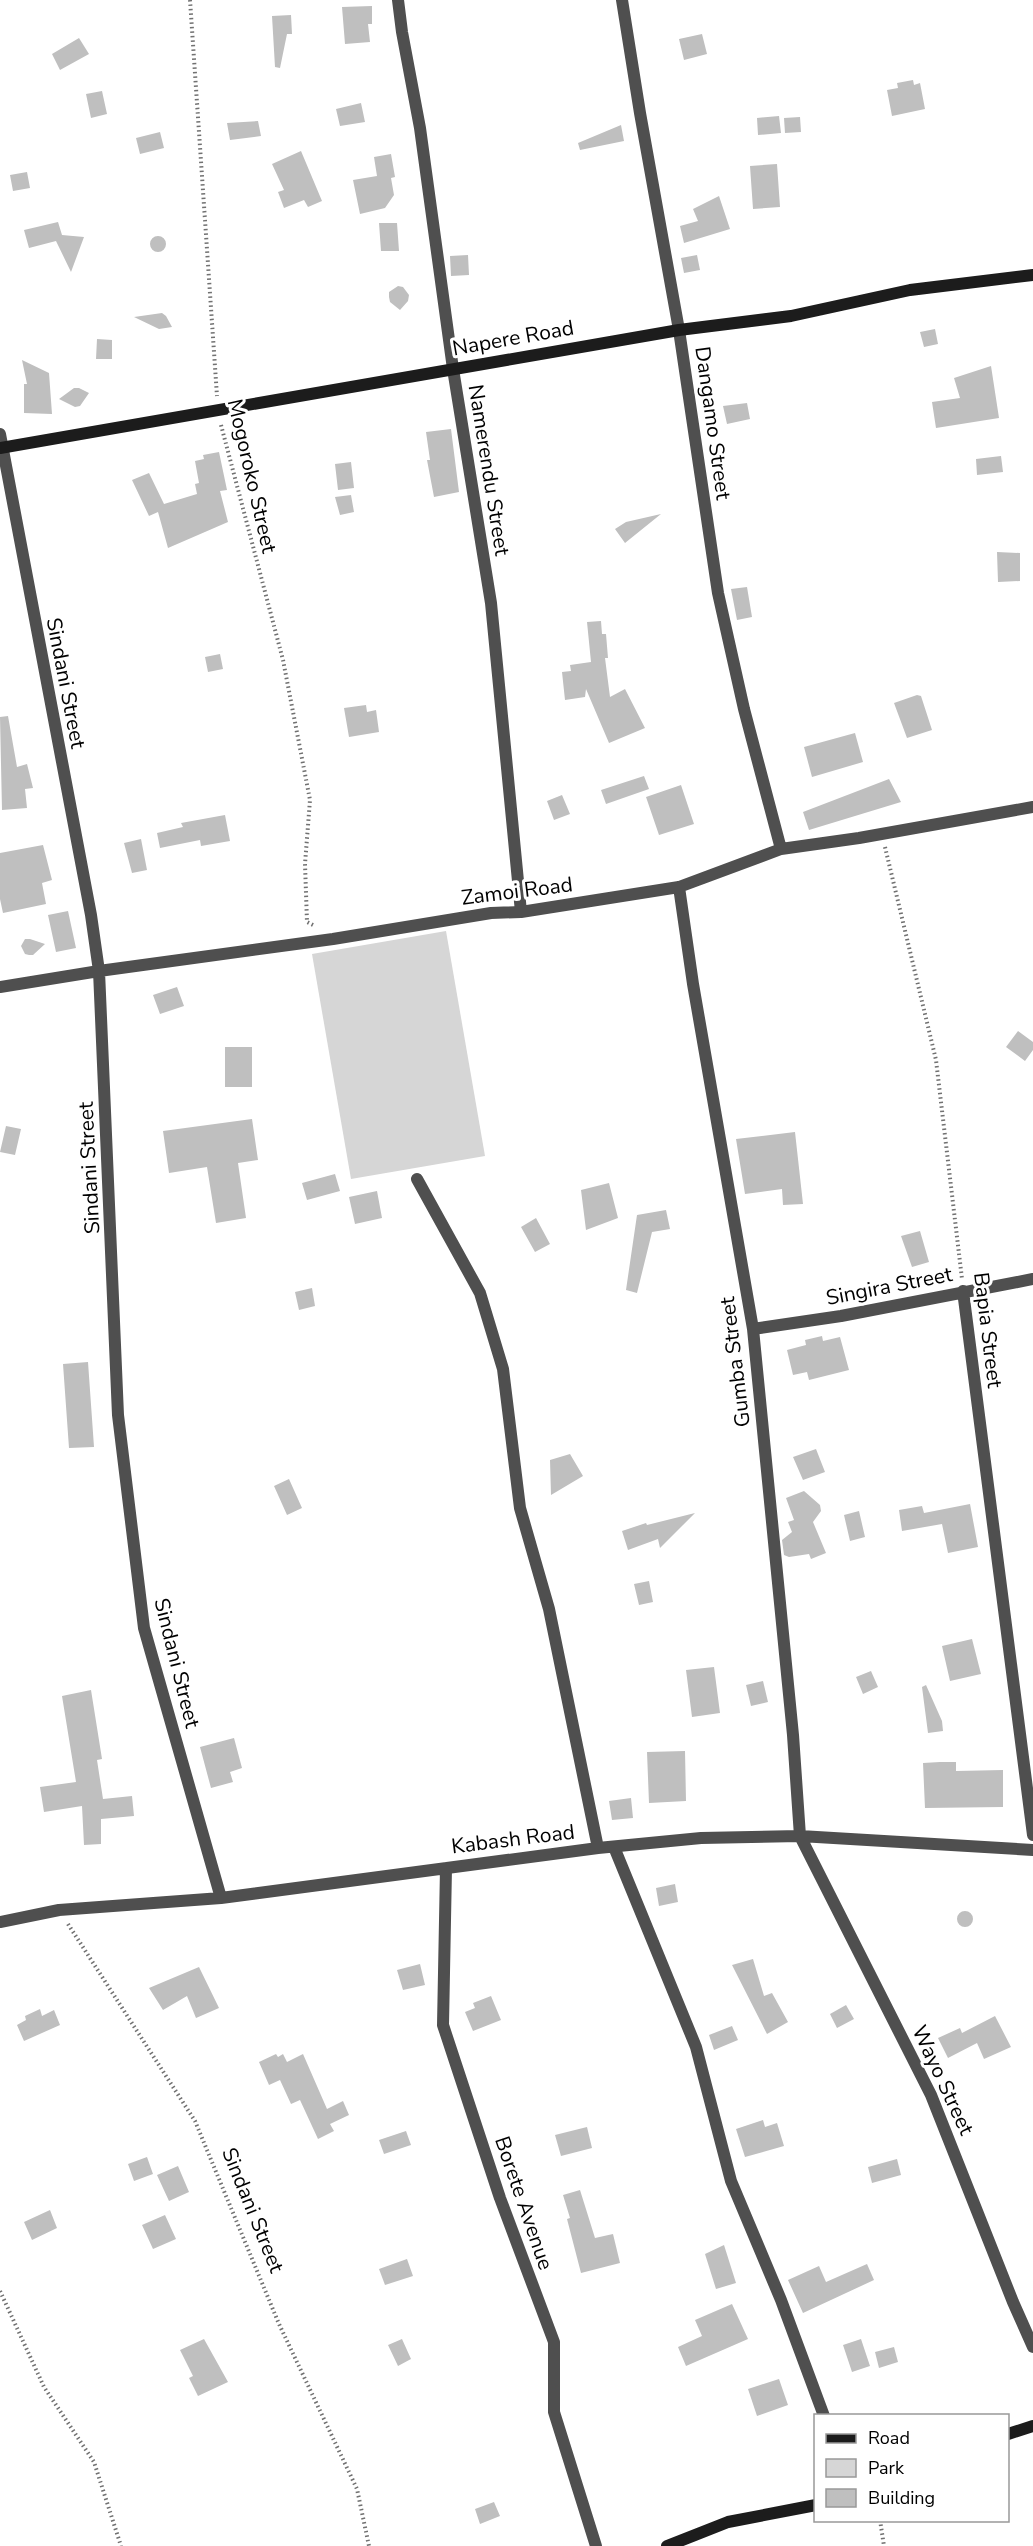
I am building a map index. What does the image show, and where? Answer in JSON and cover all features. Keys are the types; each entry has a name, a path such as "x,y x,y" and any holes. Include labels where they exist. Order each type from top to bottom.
{"street":[{"name":"Namerendu Street","path":"398,0 420,128 453,369 491,603 521,912"},
{"name":"Dangamo Street","path":"622,0 679,330 718,593 746,720 781,849"},
{"name":"Napere Road","path":"1,448 679,330 791,316 910,290 1033,275"},
{"name":"Sindani Street","path":"0,434 99,971 118,1415 144,1628 221,1898"},
{"name":"Zamoi Road","path":"0,987 680,887 781,849 882,834 1033,807"},
{"name":"Gumba Street","path":"680,887 693,984 753,1329 792,1723 800,1836"},
{"path":"417,1179 480,1293 503,1369 520,1508 549,1609 598,1848"},
{"name":"Singira Street","path":"753,1329 841,1316 1033,1279"},
{"name":"Bapia Street","path":"963,1291 1033,1835"},
{"name":"Kabash Road","path":"0,1922 59,1910 221,1898 598,1848 701,1838 800,1836 1033,1850"},
{"name":"Wayo Street","path":"800,1836 931,2095 1033,2347"},
{"path":"614,1847 696,2048 731,2181 781,2300 824,2414"},
{"name":"Borete Avenue","path":"446,1868 443,2025 500,2198 554,2342 554,2412 596,2546"},
{"path":"1009,2434 1033,2426"},
{"path":"667,2546 728,2522 814,2505"}],"path":[{"name":"Mogoroko Street","path":"190,0 218,410 246,525 283,660 310,800 305,864 307,922 333,939"},
{"name":"Bapia Street","path":"882,834 936,1060 963,1291"},
{"name":"Sindani Street","path":"59,1910 195,2121 279,2324 357,2489 369,2546"},
{"path":"0,2291 44,2387 94,2462 121,2546"},
{"path":"880,2522 884,2546"}],"green space":[{"path":"446,931 485,1156 351,1179 312,954"}],"building":[{"path":"372,6 372,24 368,24 370,42 345,44 342,7"},
{"path":"291,15 292,34 287,34 280,68 275,67 272,16"},
{"path":"702,34 707,54 684,60 679,39"},
{"path":"79,38 89,54 60,70 52,54"},
{"path":"913,80 914,85 920,83 925,109 892,116 887,90 898,88 897,83"},
{"path":"102,91 107,114 91,118 86,94"},
{"path":"361,103 365,122 340,126 336,109"},
{"path":"779,116 781,133 758,135 757,118"},
{"path":"800,117 801,132 785,133 784,118"},
{"path":"258,121 261,136 230,140 227,123"},
{"path":"621,125 624,141 580,150 578,143"},
{"path":"160,132 164,148 140,154 136,138"},
{"path":"301,151 322,201 308,207 304,200 284,208 278,192 284,190 272,164"},
{"path":"391,154 395,177 391,178 394,195 385,208 360,214 353,180 377,176 374,157"},
{"path":"777,164 780,207 753,209 750,166"},
{"path":"27,172 30,188 13,191 10,175"},
{"path":"719,196 730,229 684,243 680,226 698,221 693,209"},
{"path":"58,222 62,235 84,237 71,272 56,241 29,248 24,230"},
{"path":"379,223 397,223 399,251 381,251"},
{"path":"158,236 164,238 166,244 164,250 158,252 152,250 150,244 152,238"},
{"path":"468,255 469,275 451,276 450,256"},
{"path":"697,255 700,270 684,273 681,258"},
{"path":"398,286 403,287 409,295 408,301 400,310 390,302 389,297 389,292"},
{"path":"162,313 172,327 159,329 134,317"},
{"path":"935,329 938,344 924,347 920,332"},
{"path":"97,339 112,340 112,359 96,359"},
{"path":"22,360 49,373 52,414 24,413 24,384 27,384"},
{"path":"991,366 999,418 936,428 932,402 960,398 954,378"},
{"path":"74,388 89,393 80,406 75,407 59,399"},
{"path":"747,403 750,419 727,424 723,406"},
{"path":"451,429 459,492 434,497 427,460 430,460 426,432"},
{"path":"219,452 227,490 220,491 228,522 168,548 158,512 149,516 132,480 149,473 164,504 197,494 195,484 199,483 195,461 204,459 203,455"},
{"path":"1001,456 1003,472 977,475 976,459"},
{"path":"351,462 354,488 338,490 335,464"},
{"path":"351,495 354,512 340,515 335,497"},
{"path":"661,514 625,543 615,529 626,522"},
{"path":"997,552 1020,553 1020,581 998,582"},
{"path":"747,587 752,617 737,620 731,589"},
{"path":"601,621 602,634 606,634 608,658 605,658 610,697 625,689 645,728 609,743 586,689 585,697 565,700 562,672 571,671 570,665 591,662 587,622"},
{"path":"220,654 223,669 208,672 205,657"},
{"path":"917,695 921,696 932,730 907,738 894,703"},
{"path":"366,705 367,712 376,710 379,732 349,737 344,708"},
{"path":"8,716 17,767 27,764 33,788 25,789 27,808 2,810 0,717"},
{"path":"855,733 863,762 812,777 804,747"},
{"path":"644,776 649,789 606,804 601,790"},
{"path":"889,779 901,802 809,830 803,812"},
{"path":"681,785 694,824 659,835 646,797"},
{"path":"562,795 570,814 554,820 547,801"},
{"path":"225,815 230,841 201,846 200,840 160,848 157,833 183,827 181,823"},
{"path":"141,839 147,870 132,873 124,843"},
{"path":"43,845 52,880 42,883 46,904 3,913 0,899 0,853"},
{"path":"68,911 76,948 56,952 48,915"},
{"path":"25,939 45,944 33,955 25,954 21,946"},
{"path":"177,987 184,1006 160,1014 153,995"},
{"path":"1018,1031 1033,1042 1033,1050 1025,1061 1006,1047"},
{"path":"225,1047 252,1047 252,1087 225,1087"},
{"path":"252,1119 258,1160 238,1163 246,1218 216,1223 207,1167 169,1173 163,1131"},
{"path":"6,1126 21,1129 15,1155 0,1152"},
{"path":"795,1132 803,1204 783,1205 782,1189 745,1194 736,1139"},
{"path":"335,1174 340,1191 307,1200 302,1183"},
{"path":"609,1183 618,1218 586,1230 581,1190"},
{"path":"377,1191 382,1218 355,1224 349,1197"},
{"path":"666,1210 670,1229 652,1232 637,1293 626,1290 637,1215"},
{"path":"536,1218 550,1244 535,1252 521,1227"},
{"path":"920,1231 929,1262 912,1267 901,1236"},
{"path":"312,1288 315,1306 299,1310 295,1292"},
{"path":"822,1336 823,1341 840,1337 849,1370 809,1380 807,1372 793,1375 787,1350 806,1345 805,1340"},
{"path":"88,1362 94,1447 69,1448 63,1364"},
{"path":"816,1449 825,1472 803,1480 793,1457"},
{"path":"570,1454 583,1476 551,1495 550,1460"},
{"path":"289,1479 302,1508 287,1515 274,1486"},
{"path":"804,1491 820,1505 821,1511 813,1522 826,1553 811,1559 809,1554 789,1557 784,1555 782,1540 792,1532 788,1522 794,1520 786,1498"},
{"path":"970,1504 978,1547 948,1553 942,1524 902,1531 899,1510 922,1506 924,1513"},
{"path":"859,1511 865,1537 850,1541 844,1515"},
{"path":"695,1513 660,1548 658,1539 628,1550 622,1531 646,1523 647,1525"},
{"path":"649,1581 653,1602 639,1605 634,1584"},
{"path":"972,1639 981,1674 950,1681 942,1646"},
{"path":"714,1667 720,1713 692,1717 686,1670"},
{"path":"871,1671 878,1687 863,1694 856,1677"},
{"path":"763,1681 768,1702 751,1706 746,1685"},
{"path":"926,1685 942,1721 943,1731 928,1733 922,1687"},
{"path":"91,1690 102,1759 97,1760 103,1799 132,1796 134,1816 101,1819 101,1844 84,1845 82,1806 44,1812 40,1787 76,1782 62,1696"},
{"path":"234,1738 242,1768 230,1772 233,1782 211,1788 200,1747"},
{"path":"685,1751 686,1801 649,1803 647,1752"},
{"path":"956,1762 956,1771 1003,1770 1003,1807 925,1808 923,1763"},
{"path":"631,1798 633,1818 612,1820 609,1801"},
{"path":"675,1884 678,1902 659,1906 656,1888"},
{"path":"962,1911 968,1911 973,1919 971,1925 962,1927 957,1922 957,1916"},
{"path":"753,1959 764,1996 772,1993 788,2022 767,2034 732,1965"},
{"path":"420,1964 425,1985 403,1990 397,1970"},
{"path":"199,1967 219,2008 196,2018 187,1996 163,2010 149,1988"},
{"path":"491,1996 501,2020 473,2031 465,2012 475,2008 473,2003"},
{"path":"846,2005 854,2019 837,2028 830,2014"},
{"path":"40,2009 42,2016 54,2010 60,2025 24,2041 17,2025 26,2020 25,2016"},
{"path":"995,2016 1011,2047 984,2059 977,2043 948,2058 938,2038 960,2028 962,2033"},
{"path":"732,2026 738,2040 714,2050 709,2035"},
{"path":"276,2054 278,2057 283,2054 287,2062 303,2054 327,2109 343,2101 349,2115 330,2124 334,2131 318,2139 300,2100 291,2104 280,2080 269,2085 259,2062"},
{"path":"763,2120 765,2127 777,2123 784,2146 745,2157 736,2129"},
{"path":"587,2127 592,2148 561,2156 555,2135"},
{"path":"406,2131 411,2145 384,2154 379,2140"},
{"path":"147,2157 153,2174 134,2181 128,2164"},
{"path":"897,2159 901,2175 872,2183 868,2167"},
{"path":"178,2166 189,2192 169,2201 157,2175"},
{"path":"580,2190 595,2238 613,2234 620,2263 581,2273 563,2195"},
{"path":"50,2210 57,2228 32,2240 24,2222"},
{"path":"165,2215 176,2239 153,2249 142,2225"},
{"path":"724,2245 736,2283 716,2289 705,2254"},
{"path":"407,2259 413,2276 385,2285 379,2269"},
{"path":"867,2264 874,2280 803,2313 788,2280 819,2266 826,2282"},
{"path":"732,2304 748,2339 686,2366 678,2347 702,2336 695,2320"},
{"path":"204,2339 228,2382 198,2396 189,2378 193,2376 180,2350"},
{"path":"402,2339 411,2359 398,2366 388,2345"},
{"path":"861,2339 870,2366 852,2372 843,2345"},
{"path":"894,2347 898,2362 879,2368 875,2352"},
{"path":"779,2379 788,2405 757,2416 748,2389"},
{"path":"494,2502 500,2516 480,2524 475,2509"}]}
